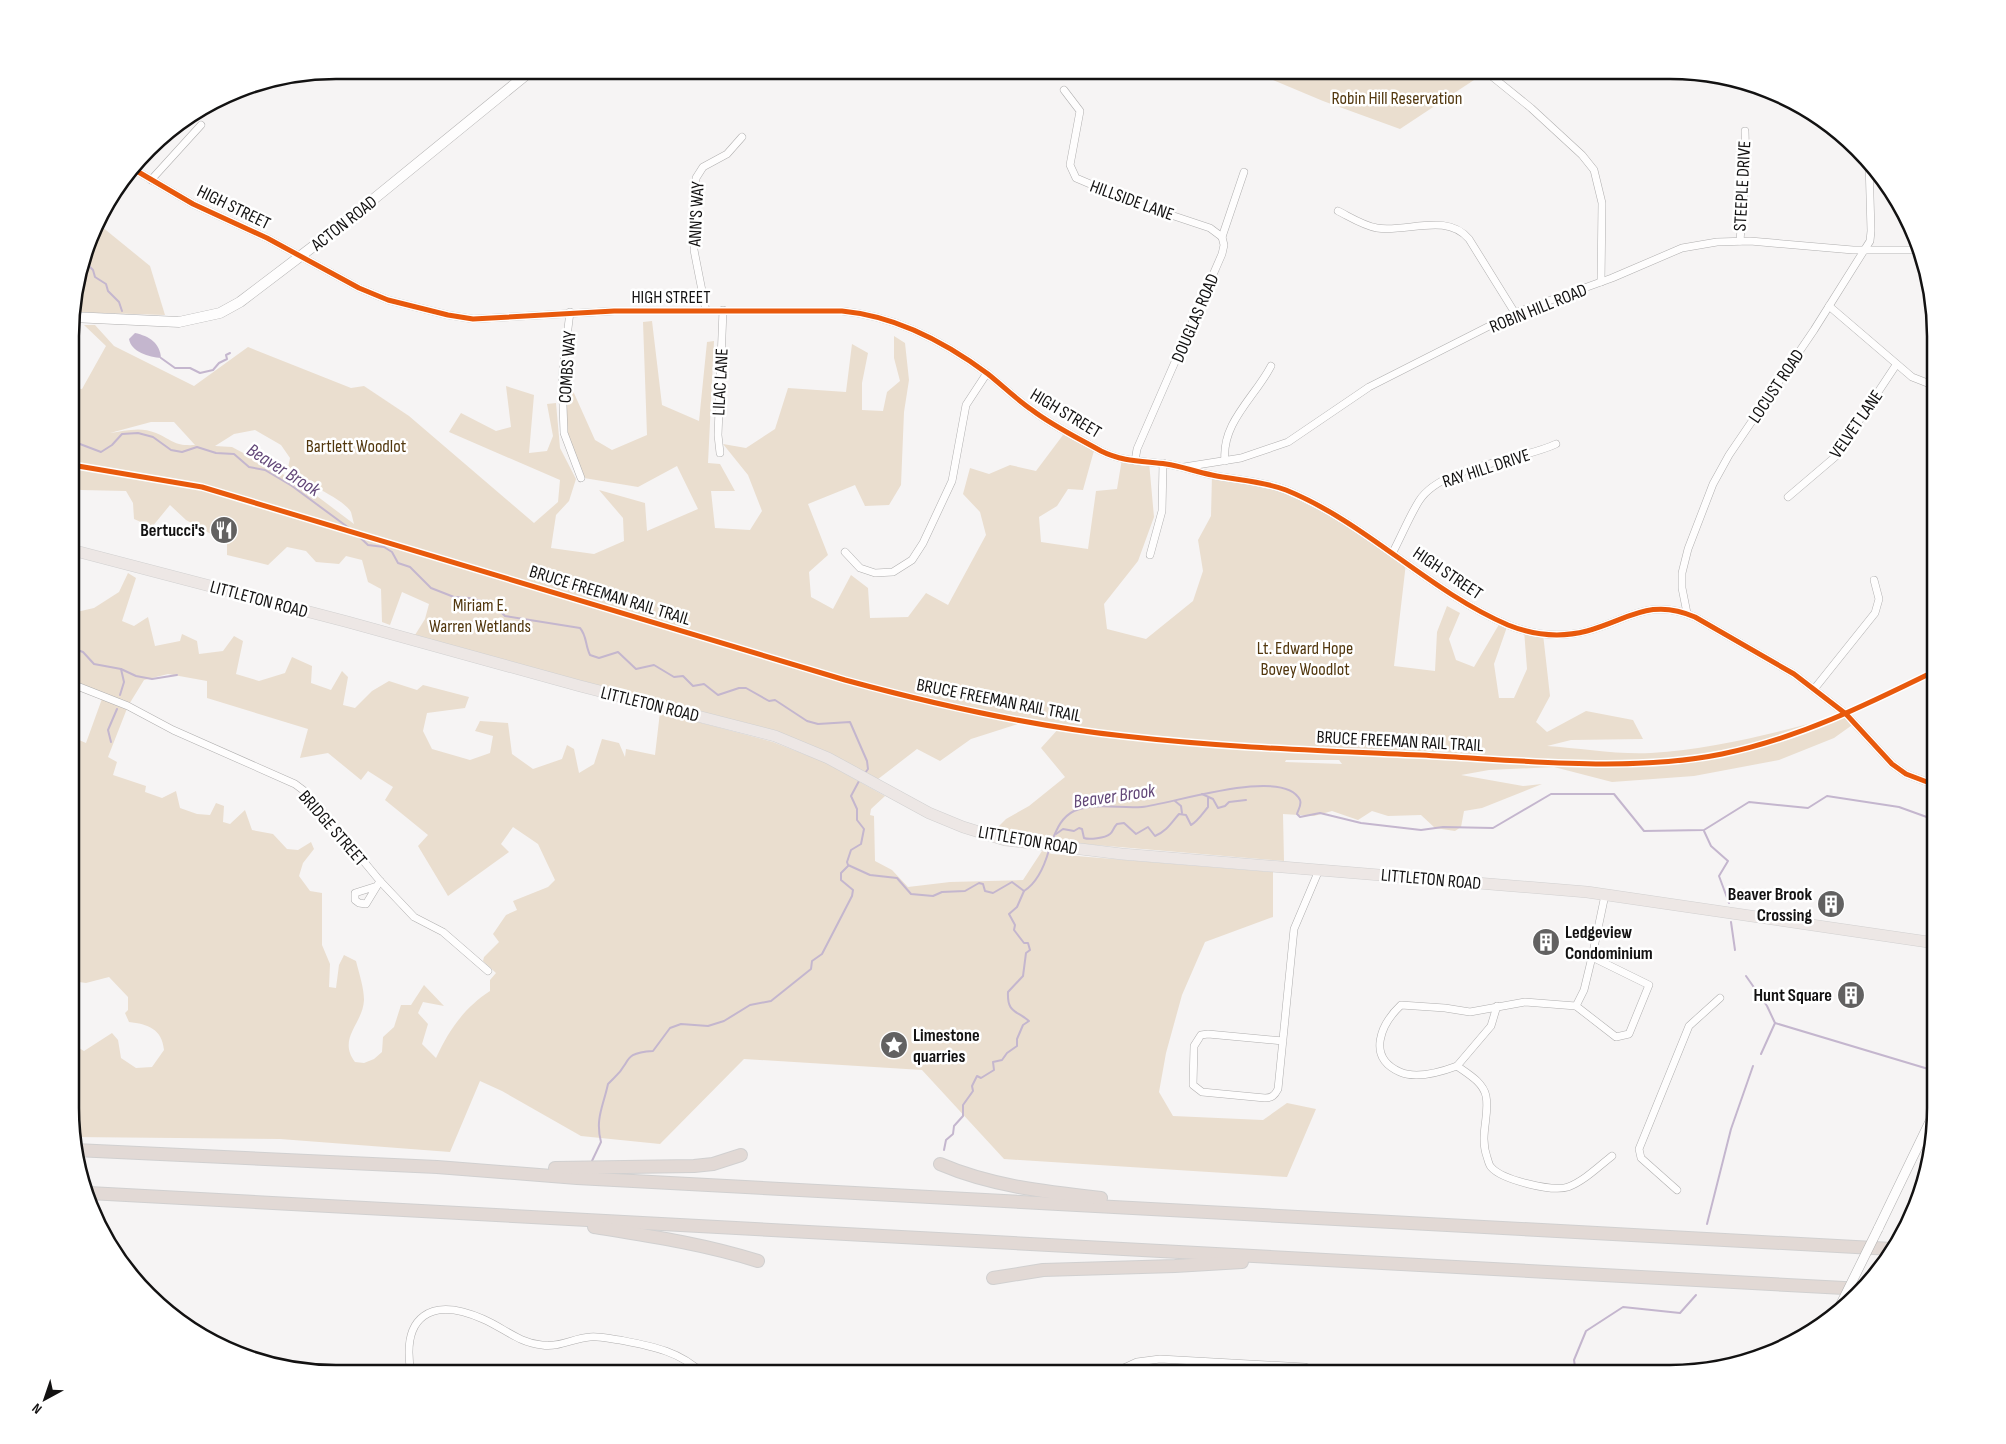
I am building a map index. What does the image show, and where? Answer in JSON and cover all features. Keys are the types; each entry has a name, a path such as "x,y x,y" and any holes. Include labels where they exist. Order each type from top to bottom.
{"highway":[{"path":"83,1150 461,1169 578,1178 1886,1249"},
{"path":"461,1169 694,1166 713,1164 741,1155"},
{"path":"940,1164 973,1176 1020,1188 1238,1214"},
{"path":"93,1193 1853,1288"},
{"path":"530,1216 670,1238 723,1250 758,1261"},
{"path":"993,1278 1043,1270 1223,1264 1275,1258"}],"main road":[{"name":"ACTON ROAD","path":"79,318 179,322 220,313 240,302 300,257 399,180 521,79"},
{"name":"LITTLETON ROAD","path":"79,552 357,624 580,686 793,742 844,766 916,807 948,822 989,836 1022,843 1605,895 1927,942"}],"street":[{"path":"1495,79 1582,155 1594,170 1600,187 1602,202 1601,282"},
{"name":"HILLSIDE LANE","path":"1064,90 1080,111 1070,165 1076,178 1135,202 1210,228 1222,237"},
{"path":"150,180 201,125"},
{"name":"STEEPLE DRIVE","path":"1740,241 1746,165 1745,131"},
{"name":"ANN'S WAY","path":"706,311 694,250 696,178 702,167 727,154 742,137"},
{"name":"HIGH STREET","path":"138,172 150,180 359,288 388,300 448,315 473,319 570,312 723,310 842,311 882,317 920,333 987,374 1020,402 1045,419 1115,457 1184,467 1287,491 1331,513 1394,552 1454,596 1508,624 1534,633 1563,636 1584,632 1642,610 1664,608 1687,613 1769,658 1815,688 1846,714 1892,764 1906,774 1927,782"},
{"name":"DOUGLAS ROAD","path":"1135,461 1140,442 1222,254 1224,245 1222,237 1244,172"},
{"name":"LOCUST ROAD","path":"1687,613 1682,588 1682,573 1688,548 1713,484 1729,456 1870,241 1869,173"},
{"path":"1338,211 1376,228 1446,225 1459,230 1469,239 1515,314"},
{"name":"ROBIN HILL ROAD","path":"1184,467 1225,461 1274,447 1296,438 1369,387 1515,314 1601,282 1672,251 1717,242 1740,241 1865,250 1913,250"},
{"path":"1829,306 1896,365 1917,381 1927,384"},
{"name":"LILAC LANE","path":"720,453 718,435 723,310"},
{"name":"COMBS WAY","path":"570,312 562,377 564,433 581,478"},
{"name":"VELVET LANE","path":"1788,497 1835,456 1896,365"},
{"path":"1225,461 1228,437 1234,421 1271,366"},
{"path":"845,552 860,568 875,573 893,572 912,560 927,534 952,481 966,406 987,374"},
{"name":"RAY HILL DRIVE","path":"1394,552 1420,500 1434,485 1448,477 1540,451 1556,444"},
{"path":"1150,555 1160,524 1163,463"},
{"path":"1815,688 1875,612 1879,598 1874,580"},
{"name":"BRIDGE STREET","path":"79,687 128,706 174,730 295,784 307,793 377,884 414,917 442,932 488,971"},
{"path":"1283,1041 1208,1034 1201,1035 1194,1046 1193,1085 1205,1092 1272,1097 1278,1090 1283,1041 1294,928 1319,870"},
{"path":"1576,1006 1584,990 1605,895"},
{"path":"1497,1006 1490,1026 1457,1066 1438,1072 1400,1072 1383,1059 1380,1037 1389,1017 1401,1005 1470,1012 1497,1006 1525,1002 1576,1006 1616,1037 1629,1034 1649,985 1592,957"},
{"path":"1678,1190 1641,1158 1639,1149 1688,1026 1720,998"},
{"path":"1457,1066 1480,1084 1486,1096 1483,1131 1484,1147 1491,1167 1501,1175 1532,1184 1567,1188 1583,1179 1612,1156"},
{"path":"1844,1298 1926,1130"},
{"path":"411,1365 410,1345 416,1323 426,1313 446,1310 476,1317 513,1336 539,1345 556,1345 597,1337 649,1346 683,1358 692,1365"},
{"path":"1130,1365 1137,1362 1160,1359 1257,1365"}],"green space":[{"name":"Robin Hill Reservation","path":"1270,79 1475,79 1400,129 1323,101"},
{"path":"103,227 150,266 165,315 80,312 92,253"},
{"path":"652,321 662,405 699,421 707,342 714,341 708,463 720,464 735,491 711,491 715,528 750,530 762,511 748,475 723,444 746,448 775,429 788,388 846,392 852,344 868,353 862,383 862,410 883,411 887,392 900,381 894,358 894,336 905,343 909,380 904,412 901,485 889,505 865,506 855,485 808,504 828,555 809,572 811,597 833,609 851,575 868,588 870,618 908,617 926,593 948,605 986,535 980,512 963,494 970,468 989,474 1010,465 1036,471 1066,431 1095,447 1083,490 1068,489 1057,506 1039,517 1041,542 1088,549 1096,491 1117,489 1122,459 1149,462 1154,517 1138,561 1104,604 1107,629 1146,639 1193,601 1203,571 1198,540 1211,516 1212,475 1296,495 1406,563 1394,666 1435,671 1437,632 1447,606 1460,613 1449,639 1456,660 1474,667 1501,621 1508,624 1494,664 1499,698 1514,698 1527,669 1524,630 1543,634 1550,696 1536,722 1547,732 1586,711 1633,720 1643,739 1571,740 1547,746 1612,752 1651,753 1700,748 1725,743 1774,733 1846,714 1855,723 1834,738 1779,760 1694,776 1612,782 1554,767 1489,770 1461,775 1523,786 1542,784 1482,808 1464,811 1461,827 1455,831 1435,828 1421,815 1388,816 1372,811 1358,820 1332,811 1314,816 1283,814 1284,861 989,836 1006,819 1029,806 1065,777 1041,748 1060,727 1024,722 971,739 940,761 917,749 873,783 810,749 418,641 420,636 415,635 425,619 429,604 402,592 390,625 382,622 381,589 368,582 362,560 346,556 339,564 316,562 306,551 287,547 268,565 227,555 227,543 186,520 170,505 152,527 134,519 133,503 126,491 79,489 79,389 82,389 106,346 84,325 95,325 114,346 194,386 248,347 351,388 364,386 409,416 534,523 558,502 560,480 449,432 461,413 496,431 511,427 506,386 534,395 529,453 547,451 553,436 547,404 556,403 560,448 576,479 569,501 556,515 551,548 594,554 624,541 623,518 599,490 645,503 647,531 698,509 677,466 638,487 584,478 569,442 564,421 569,382 595,440 612,450 647,435 643,322","holes":["151,422 174,422 195,445 178,444 156,433 144,430 110,433","255,430 281,445 290,458 287,473 340,501 351,512 354,524 301,484 232,447 215,446 234,434","1286,760 1339,760 1342,764 1285,762"]},
{"path":"128,573 136,578 122,621 134,626 148,617 155,646 180,641 182,634 197,641 199,654 223,651 234,636 243,641 236,674 259,681 285,673 292,657 312,666 311,683 331,690 342,671 348,677 343,705 355,708 372,691 389,681 417,690 423,685 469,697 465,708 427,713 423,731 432,749 470,760 490,753 493,736 475,731 480,721 508,723 512,754 533,769 562,759 567,745 574,749 579,773 594,764 602,739 619,743 625,757 626,749 655,755 660,712 773,742 824,762 885,796 871,809 870,815 874,816 875,861 892,870 908,887 950,882 1023,880 1042,851 1052,854 1273,872 1273,917 1205,942 1182,995 1166,1053 1159,1092 1173,1116 1263,1120 1287,1103 1316,1109 1287,1177 1004,1159 922,1070 744,1059 660,1144 581,1136 502,1091 480,1081 450,1152 280,1139 80,1137 79,1048 84,1051 112,1033 118,1040 121,1058 136,1068 152,1067 164,1050 163,1043 157,1032 148,1026 129,1022 125,1013 128,1010 128,997 109,977 86,983 79,982 79,740 86,743 103,696 79,686 79,611 94,608 119,592","holes":["168,674 207,681 207,698 308,729 300,758 328,753 361,780 368,771 393,787 385,800 428,835 418,846 448,896 509,852 501,844 513,827 538,844 555,880 548,887 513,901 517,910 506,915 493,934 499,942 484,957 483,961 496,973 490,980 490,991 472,1005 458,1020 436,1058 422,1044 428,1024 418,1013 423,1002 444,1006 424,985 411,1005 401,1005 394,1027 383,1037 382,1052 374,1059 364,1063 355,1062 350,1053 349,1046 352,1031 363,1009 362,986 356,961 344,955 339,965 336,988 329,987 330,964 322,945 322,893 310,891 299,876 303,863 314,849 311,842 298,850 287,849 273,834 252,830 245,810 230,824 223,822 224,806 216,803 210,815 197,814 180,808 176,791 162,798 145,792 146,786 113,775 117,762 108,757 128,706 144,680"]}],"shaded area":[{"path":"135,333 153,341 158,348 161,358 146,355 133,347 129,339"}],"waterway":[{"path":"89,266 93,270 95,277 106,284 108,291 119,302 122,311"},
{"path":"161,358 175,368 190,368 200,373 213,370 219,363 227,359 226,355 230,353"},
{"name":"Beaver Brook","path":"79,444 101,452 112,445 122,434 138,433 153,437 171,450 182,452 197,447 216,453 234,454 249,467 265,470 292,486 353,531 368,545 384,547 392,552 398,563 410,567 431,588 454,597 469,598 493,604 505,616 580,628 584,634 590,655 599,658 618,652 636,669 654,665 674,677 683,676 693,686 704,684 718,695 739,688 746,688 769,701 775,700 807,721 818,724 850,722 867,761 868,769 865,773"},
{"path":"79,651 83,652 94,664 121,669 136,676 152,679 177,675"},
{"path":"120,695 124,682 121,669"},
{"path":"111,742 108,730 117,709"},
{"name":"Beaver Brook","path":"859,781 851,796 857,809 857,820 864,829 861,844 851,850 847,862 848,865 870,875 897,878 911,894 933,896 942,892 965,891 979,883 983,884 985,891 993,893 1012,882 1024,891 1037,878 1049,850"},
{"name":"Beaver Brook","path":"1052,841 1063,820 1070,813 1082,808 1099,806 1142,807 1251,786 1273,786 1290,790 1300,800 1297,814 1300,817 1320,813 1361,823 1421,830 1443,827 1493,828 1551,794 1614,794 1644,831 1704,830 1749,802 1808,808 1827,796 1899,807 1927,817"},
{"path":"1202,794 1213,799 1218,808 1225,806 1229,802 1246,800"},
{"path":"1056,834 1063,829 1074,831 1079,828 1082,829 1084,838 1097,838 1108,835 1117,824 1124,823 1136,834 1148,827 1155,836 1166,829 1179,814 1186,815 1191,825 1193,824 1208,807 1208,798"},
{"path":"1175,801 1181,806 1182,813"},
{"path":"1704,831 1711,846 1728,861 1719,876 1729,903"},
{"path":"591,1163 601,1142 599,1120 608,1084 620,1072 628,1059 636,1054 653,1051 670,1028 681,1024 708,1026 724,1021 750,1005 771,1001 811,969 812,961 822,954 852,896 853,890 841,880 841,873 848,866"},
{"path":"944,1150 946,1140 953,1134 954,1126 963,1116 963,1105 973,1091 972,1086 977,1076 981,1078 994,1070 993,1062 1002,1060 1007,1053 1017,1046 1017,1039 1023,1025 1029,1021 1011,1008 1008,999 1008,992 1023,976 1026,953 1030,950 1028,943 1024,943 1014,930 1015,925 1009,914 1017,907 1024,891"},
{"path":"1731,922 1735,950"},
{"path":"1746,976 1767,1006 1775,1023 1761,1054"},
{"path":"1775,1023 1927,1069"},
{"path":"1707,1224 1731,1129 1753,1066"},
{"path":"1575,1365 1574,1360 1586,1331 1623,1307 1680,1313 1696,1295"}],"cycle path":[{"path":"138,172 193,204 267,238 359,288 388,300 448,315 473,319 614,311 842,311 882,318 919,332 955,351 988,374 1040,416 1109,455 1172,465 1212,475 1268,485 1286,490 1315,504 1343,520 1451,594 1479,611 1508,625 1527,631 1557,635 1587,631 1627,616 1652,610 1679,611 1695,617 1794,674 1846,714 1892,764 1906,774 1927,782"},
{"name":"BRUCE FREEMAN RAIL TRAIL","path":"79,466 202,487 845,680 949,706 1054,727 1124,736 1320,751 1581,764 1653,763 1722,754 1778,739 1858,708 1927,675"}],"place":[{"name":"Bertucci's","path":"224,530"},
{"name":"Beaver Brook Crossing","path":"1831,904"},
{"name":"Ledgeview Condominium","path":"1546,942"},
{"name":"Hunt Square","path":"1851,995"},
{"name":"Limestone quarries","path":"894,1045"}],"park label":[{"name":"Bartlett Woodlot","path":"356,446"},
{"name":"Miriam E. Warren Wetlands","path":"480,615"},
{"name":"Lt. Edward Hope Bovey Woodlot","path":"1305,658"}]}
